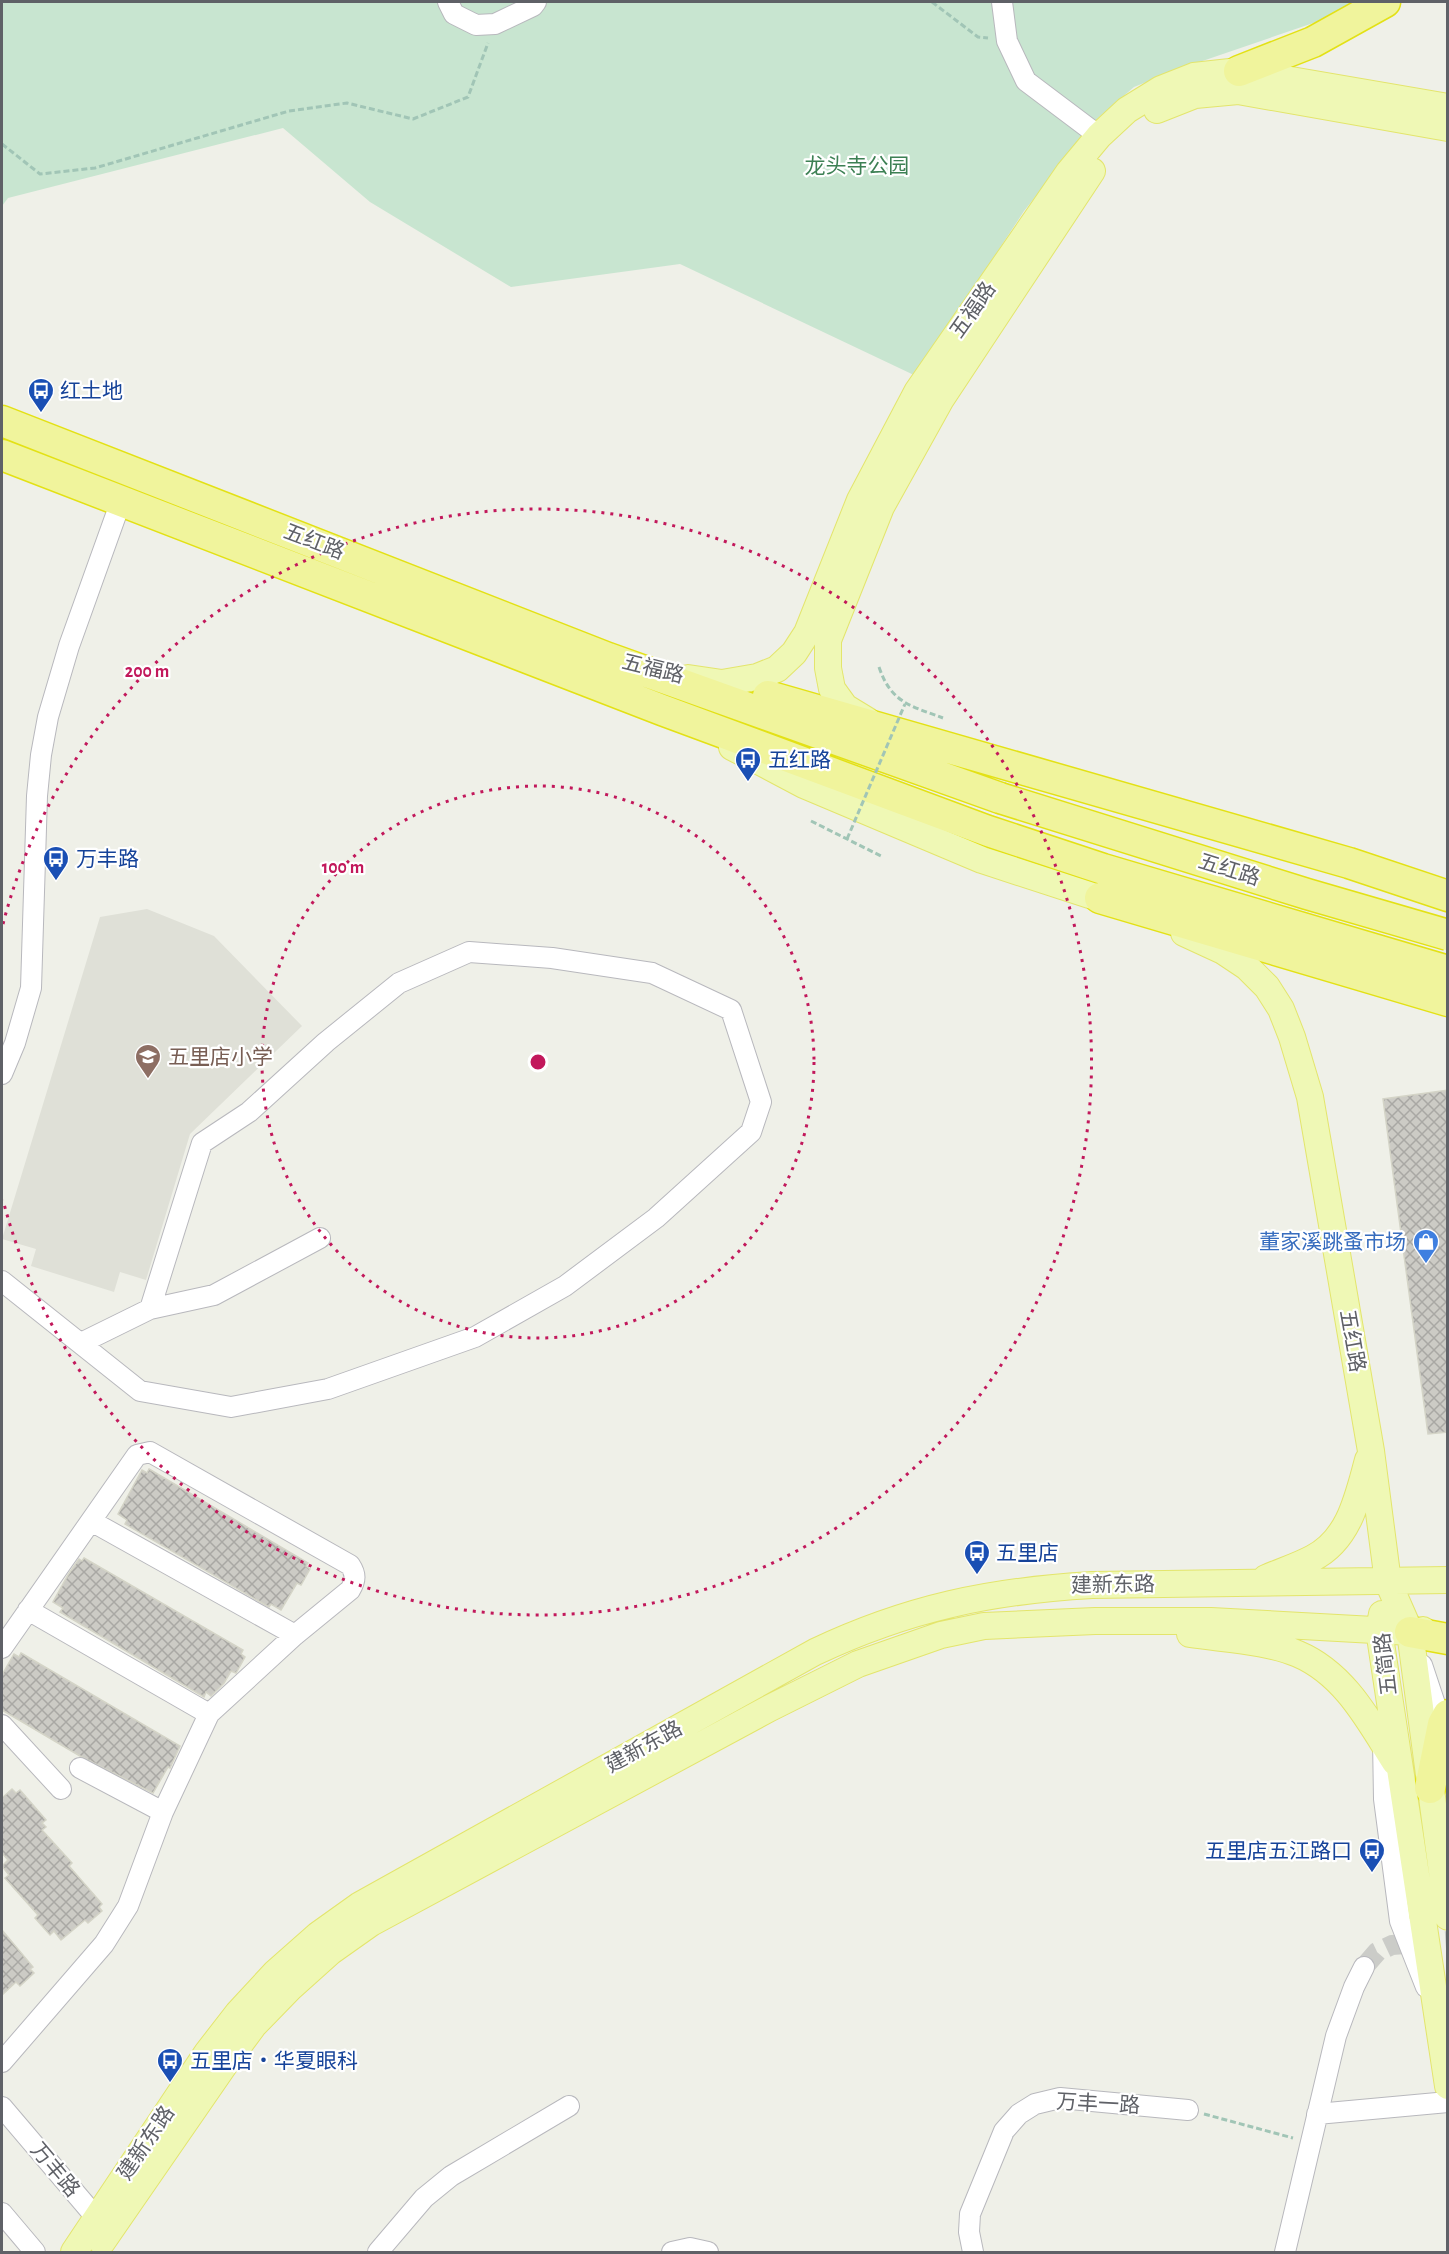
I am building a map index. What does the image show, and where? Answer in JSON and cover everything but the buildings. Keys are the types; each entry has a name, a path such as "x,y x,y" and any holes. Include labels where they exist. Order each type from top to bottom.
{"highway":[{"path":"1239,71 1313,42 1385,2"},
{"name":"五红路","path":"2,421 608,658 1000,798 1296,891 1448,935"},
{"name":"五红路","path":"2,455 662,710 988,831 1103,869 1448,971"},
{"path":"722,683 1349,863 1448,896"},
{"path":"1100,898 1440,999"},
{"path":"1410,1632 1448,1639"},
{"path":"1430,1788 1445,1719"}],"main road":[{"name":"五福路","path":"608,658 689,678 722,683 757,677 777,669 794,653 807,633 860,500 916,392 1069,172 1099,136 1127,110 1161,89 1194,76 1239,71 1448,107"},
{"name":"五福路","path":"898,734 861,718 845,707 832,689 828,668 828,640 881,507 941,399 1109,145 1137,121 1165,106 1196,95 1238,91 1448,128"},
{"name":"五红路","path":"662,710 804,785 982,860 1100,898 1223,951 1254,974 1267,987 1281,1009 1292,1037 1310,1097 1371,1451 1388,1582"},
{"path":"1211,1621 1256,1610 1262,1606 1263,1593 1254,1583 1314,1558 1330,1546 1345,1528 1354,1509 1371,1451"},
{"name":"建新东路","path":"100,2234 219,2037 275,1973 318,1935 360,1905 815,1652 850,1635 894,1618 936,1606 1036,1588 1092,1585 1448,1580"},
{"name":"五简路","path":"1388,1582 1379,1629 1448,2086"},
{"name":"五简路","path":"1388,1582 1410,1632 1448,1917"},
{"path":"1095,1621 1279,1648 1299,1654 1335,1678 1366,1714 1400,1771"},
{"name":"建新东路","path":"74,2253 100,2234 254,2025 322,1959 371,1923 770,1708 858,1664 941,1635 984,1626 1095,1621 1211,1621 1410,1632 1448,1626"}],"street":[{"path":"448,2 454,14 476,25 495,24 533,6 536,2"},
{"path":"1002,2 1007,41 1026,81 1099,136"},
{"path":"2,1074 32,988 37,796 48,717 69,646 121,501"},
{"path":"2,1281 140,1391 231,1407 328,1389 475,1337 565,1286 656,1218 751,1132 761,1102 731,1010 652,973 552,958 469,952 399,983 326,1042 249,1112 202,1143 150,1309"},
{"path":"81,1343 150,1309 214,1295 320,1238"},
{"path":"2,1648 138,1455 150,1452 350,1565 355,1578 350,1590 295,1635 209,1714 164,1812 128,1906 117,1925 104,1944 2,2062"},
{"path":"92,1521 295,1635"},
{"path":"28,1610 209,1714"},
{"path":"1379,1629 1384,1799 1400,1921 1437,2016"},
{"path":"1410,1632 1445,1719 1448,1755"},
{"path":"6,1738 61,1789"},
{"path":"80,1768 164,1812"},
{"path":"1285,2253 1336,2036 1364,1966"},
{"name":"万丰一路","path":"973,2253 969,2232 970,2214 1004,2132 1019,2114 1035,2104 1060,2098 1188,2110"},
{"path":"1317,2114 1448,2102"},
{"path":"378,2253 424,2198 451,2176 569,2106"},
{"name":"万丰路","path":"2,2107 100,2234"},
{"path":"2,2212 36,2253"},
{"path":"672,2253 690,2248 708,2253"}],"path":[{"path":"932,2 978,37 1007,41"},
{"path":"2,144 40,174 95,168 289,111 347,103 413,118 468,97 495,24"},
{"path":"879,667 889,689 905,704 943,718"},
{"path":"847,839 905,704"},
{"path":"811,821 881,856"},
{"path":"1188,2110 1310,2142"}],"shaded area":[{"name":"五里店小学","path":"147,909 214,936 302,1026 190,1134 146,1280 120,1272 114,1292 31,1266 36,1249 2,1239 100,917"}],"green space":[{"name":"龙头寺公园","path":"2,2 1355,2 1322,20 1179,69 1134,87 1098,118 1024,211 916,376 680,264 511,287 370,202 283,128 8,198 2,206"}],"tunnel":[{"path":"1364,1967 1377,1952 1392,1945 1448,1941"}],"place":[{"name":"红土地","path":"41,414"},
{"name":"五红路","path":"748,783"},
{"name":"万丰路","path":"56,882"},
{"name":"五里店小学","path":"148,1080"},
{"name":"董家溪跳蚤市场","path":"1426,1265"},
{"name":"五里店","path":"977,1576"},
{"name":"五里店五江路口","path":"1372,1874"},
{"name":"五里店‧华夏眼科","path":"170,2084"}]}
